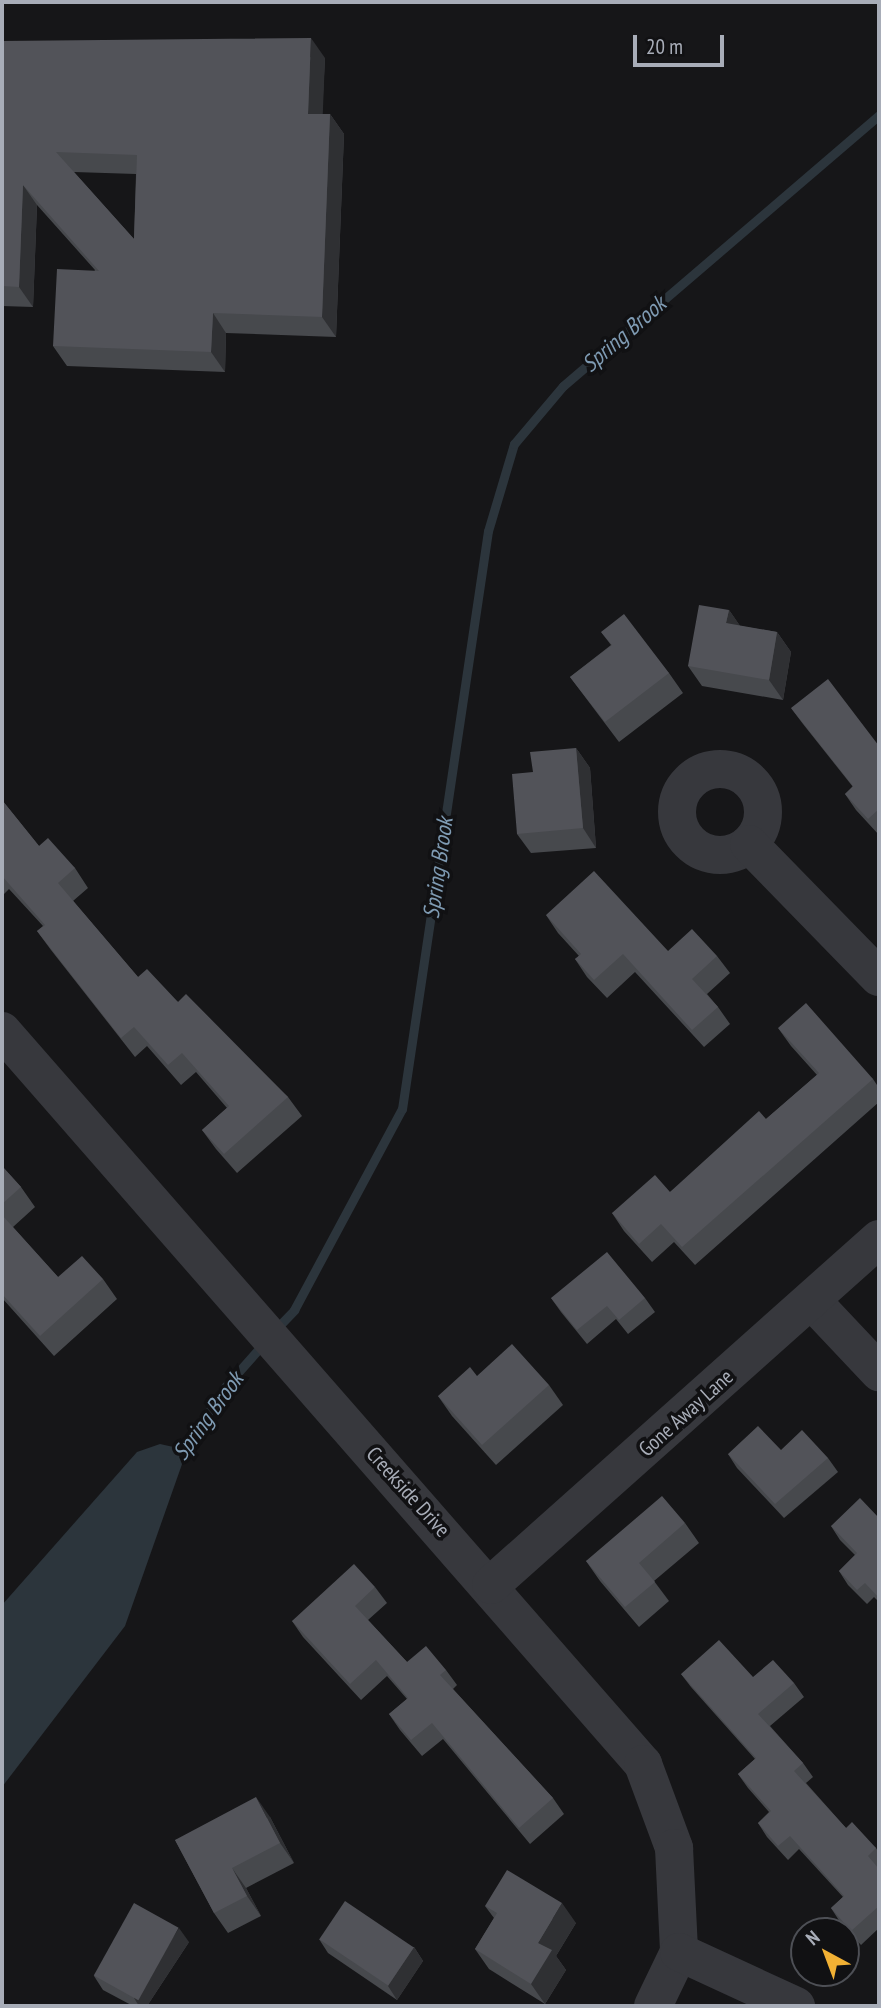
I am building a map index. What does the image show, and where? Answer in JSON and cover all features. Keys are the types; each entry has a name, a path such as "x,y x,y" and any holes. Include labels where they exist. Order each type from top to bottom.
{"street":[{"path":"749,844 879,977"},
{"name":"Creekside Drive","path":"2,1031 492,1585 643,1763 674,1848 679,1952 653,2006"},
{"name":"Gone Away Lane","path":"492,1585 879,1239"},
{"path":"812,1301 879,1372"},
{"path":"679,1952 796,2006"}],"shaded area":[{"path":"160,1444 187,1450 125,1626 2,1787 2,1605 137,1452"}],"building":[{"path":"311,38 308,114 330,114 322,317 213,313 211,352 53,346 57,269 99,271 23,185 19,287 2,286 2,41","holes":["56,152 137,155 134,239"]},
{"path":"699,605 729,610 726,623 777,632 769,680 688,666"},
{"path":"624,614 669,673 605,722 570,677 612,645 601,632"},
{"path":"828,679 879,746 879,809 868,819 845,794 853,786 791,708"},
{"path":"576,748 583,828 517,834 512,774 533,772 530,752"},
{"path":"2,800 39,846 48,838 75,868 58,883 138,977 147,969 178,1002 186,994 288,1097 224,1154 202,1130 229,1106 182,1053 168,1065 134,1027 121,1038 37,931 45,925 2,876"},
{"path":"594,871 668,951 692,929 717,956 692,979 718,1007 692,1030 623,954 594,980 575,959 581,954 546,915"},
{"path":"806,1003 873,1079 682,1247 661,1224 639,1244 612,1213 655,1175 670,1192 759,1111 766,1119 819,1073 778,1028"},
{"path":"2,1166 21,1187 2,1204"},
{"path":"2,1215 58,1277 82,1256 103,1279 40,1336 2,1294"},
{"path":"607,1252 645,1298 619,1320 607,1306 577,1330 551,1298"},
{"path":"512,1344 549,1385 482,1445 438,1396 470,1367 477,1376"},
{"path":"758,1426 781,1450 802,1430 828,1458 775,1504 728,1454"},
{"path":"662,1496 685,1523 639,1563 655,1582 625,1607 586,1561"},
{"path":"860,1498 879,1518 879,1598 865,1583 857,1590 839,1571 857,1553 831,1526"},
{"path":"354,1564 375,1587 355,1606 407,1662 426,1646 446,1670 440,1675 553,1798 519,1828 432,1723 411,1740 389,1714 408,1698 376,1660 350,1684 292,1621"},
{"path":"719,1640 753,1677 773,1660 794,1683 758,1714 803,1763 794,1771 846,1828 852,1822 876,1848 868,1856 879,1869 879,1906 860,1923 860,1917 839,1917 831,1908 844,1896 790,1836 778,1846 758,1823 771,1811 738,1774 756,1758 681,1674"},
{"path":"256,1797 280,1843 232,1868 247,1896 214,1913 175,1840"},
{"path":"507,1870 562,1903 538,1943 552,1950 531,1984 475,1949 497,1913 485,1906"},
{"path":"345,1901 414,1947 388,1986 319,1939"},
{"path":"134,1903 179,1928 138,2000 94,1976"}],"waterway":[{"name":"Spring Brook","path":"275,1330 294,1310 402,1109 488,531 514,444 563,386 879,115"},
{"name":"Spring Brook","path":"179,1458 225,1387 264,1343"}]}
